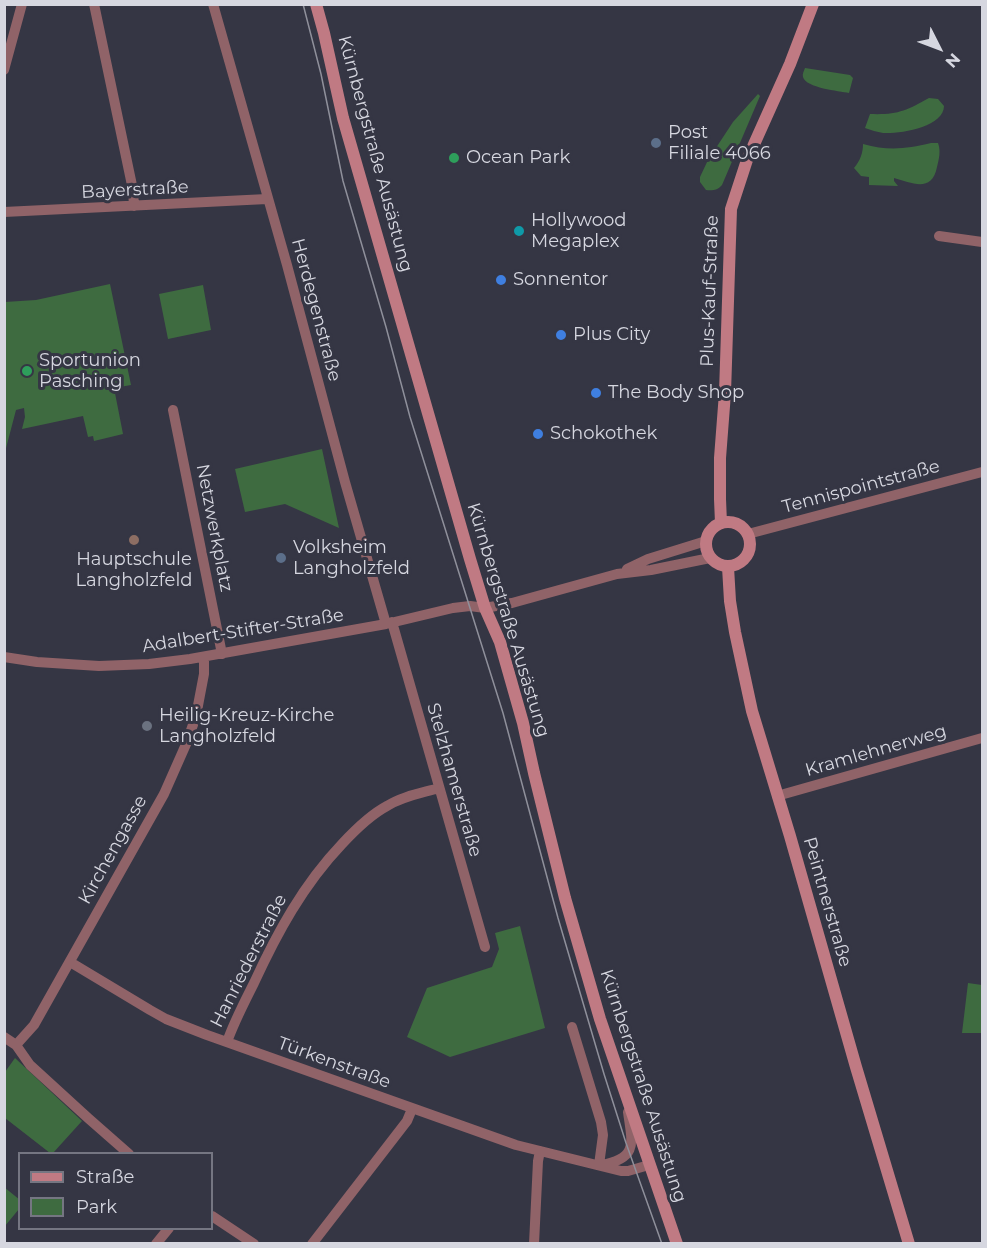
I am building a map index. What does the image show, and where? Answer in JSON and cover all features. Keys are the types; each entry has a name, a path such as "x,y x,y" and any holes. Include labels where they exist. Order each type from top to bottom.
{"street":[{"path":"4,70 22,4"},
{"path":"94,4 135,206"},
{"name":"Herdegenstraße","path":"213,4 290,275 345,482 389,623"},
{"name":"Kürnbergstraße Ausästung","path":"316,4 343,118 485,608 503,652 523,723 565,898 600,1019 677,1244"},
{"name":"Plus-Kauf-Straße","path":"721,523 720,458 731,209 758,135 790,64 813,4"},
{"name":"Bayerstraße","path":"4,213 267,199"},
{"path":"939,236 982,242"},
{"name":"Netzwerkplatz","path":"173,410 222,654"},
{"name":"Tennispointstraße","path":"747,534 982,472"},
{"path":"721,523 733,523 744,529 747,534 750,541 747,556 736,565 721,566 715,563 707,553 706,541 711,530 721,523"},
{"path":"617,574 648,559 706,541"},
{"path":"617,574 651,570 710,558"},
{"name":"Peintnerstraße","path":"728,567 730,601 752,711 909,1244"},
{"name":"Adalbert-Stifter-Straße","path":"4,657 46,663 99,666 149,664 204,657 389,623 453,608 470,606 485,608 512,603 617,574"},
{"name":"Stelzhamerstraße","path":"389,623 485,946"},
{"name":"Kirchengasse","path":"16,1045 34,1025 164,794 185,748 196,716 204,674 204,657"},
{"name":"Kramlehnerweg","path":"777,796 982,738"},
{"name":"Hanriederstraße","path":"227,1042 285,920 304,890 326,862 355,831 388,805 439,788"},
{"name":"Türkenstraße","path":"70,962 166,1019 412,1109 516,1144 599,1166 621,1171 650,1166"},
{"path":"572,1027 601,1122 603,1135 599,1166 615,1162 629,1151 632,1143 627,1099"},
{"path":"4,1037 16,1045 30,1065 127,1152"},
{"path":"312,1244 407,1121 412,1109"},
{"path":"534,1244 540,1151"},
{"path":"213,1217 254,1244"},
{"path":"156,1244 167,1230"}],"green space":[{"path":"805,68 850,75 853,78 849,93 810,84 803,77"},
{"path":"758,94 760,96 722,185 715,190 706,190 700,182 700,177 708,160 733,122"},
{"path":"929,98 938,99 944,106 937,119 929,124 920,128 891,133 881,133 865,128 870,114 901,111"},
{"path":"938,143 938,164 931,180 926,183 914,184 894,178 898,186 869,185 869,177 861,176 854,168 861,157 863,144 881,148 897,148"},
{"path":"110,284 131,385 114,388 123,434 94,441 93,436 88,437 83,416 22,429 25,417 24,408 16,410 5,452 5,302 36,300"},
{"path":"203,285 211,330 168,339 159,294"},
{"path":"322,449 339,528 285,504 245,512 235,469"},
{"path":"520,926 545,1028 450,1057 407,1037 427,988 492,967 499,949 495,933"},
{"path":"968,983 982,985 982,1033 962,1033"},
{"path":"15,1058 82,1121 54,1152 49,1152 5,1118 5,1072"},
{"path":"4,1187 18,1198 18,1210 5,1226"}],"tram line":[{"path":"303,4 321,74 343,181 410,417 503,713 558,918 604,1074 662,1244"}],"place":[{"name":"Post Filiale 4066","path":"656,143"},
{"name":"Ocean Park","path":"454,158"},
{"name":"Hollywood Megaplex","path":"519,231"},
{"name":"Sonnentor","path":"501,280"},
{"name":"Plus City","path":"561,335"},
{"name":"Sportunion Pasching","path":"27,371"},
{"name":"The Body Shop","path":"596,393"},
{"name":"Schokothek","path":"538,434"},
{"name":"Hauptschule Langholzfeld","path":"134,540"},
{"name":"Volksheim Langholzfeld","path":"281,558"},
{"name":"Heilig-Kreuz-Kirche Langholzfeld","path":"147,726"}]}
